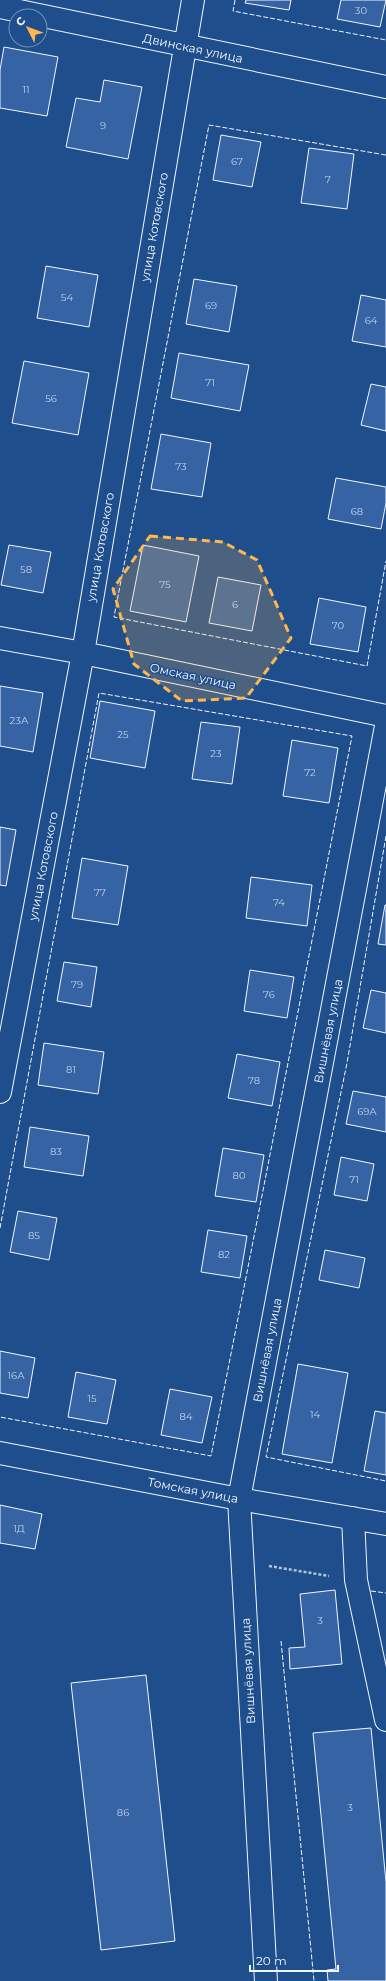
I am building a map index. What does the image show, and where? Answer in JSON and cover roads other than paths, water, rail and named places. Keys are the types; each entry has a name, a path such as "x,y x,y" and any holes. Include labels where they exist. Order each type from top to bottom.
{"street":[{"name":"улица Котовского","path":"0,1092 83,653 184,46 193,0"},
{"name":"Двинская улица","path":"0,7 386,87"},
{"name":"Омская улица","path":"0,638 83,653 386,716"},
{"name":"Вишнёвая улица","path":"266,1981 239,1499 386,726"},
{"name":"Томская улица","path":"0,1453 239,1499 386,1524"},
{"path":"353,1518 356,1580 386,1720"}]}
